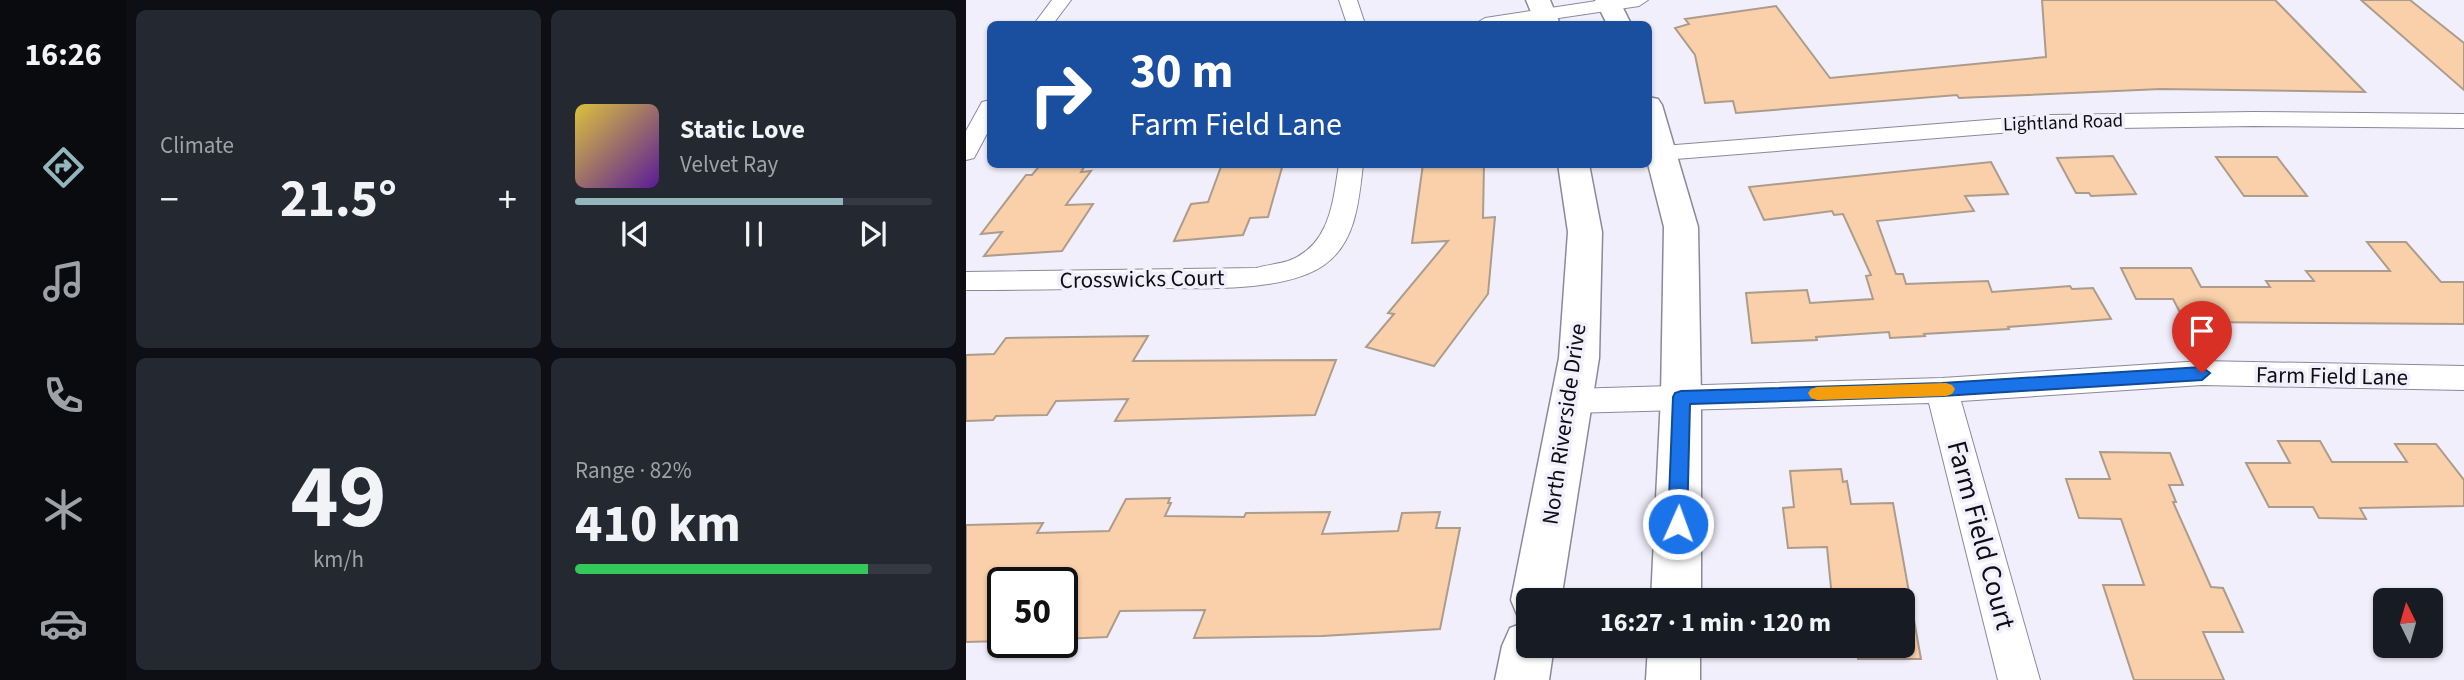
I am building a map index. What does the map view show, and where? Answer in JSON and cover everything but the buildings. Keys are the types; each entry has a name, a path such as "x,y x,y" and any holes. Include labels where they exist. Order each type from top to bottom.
{"main road":[{"path":"1652,118 1681,227 1681,397 1676,588"},
{"name":"North Riverside Drive","path":"1538,588 1578,358 1585,232 1574,168"},
{"path":"1522,680 1526,658"},
{"path":"1673,680 1674,658"}],"street":[{"path":"1045,21 1062,0"},
{"path":"1348,0 1355,21"},
{"path":"1501,21 1544,13 1612,10 1639,0"},
{"path":"966,153 987,113"},
{"name":"Lightland Road","path":"1663,153 2051,122 2253,119 2464,121"},
{"name":"Crosswicks Court","path":"966,281 1256,277 1300,267 1328,248 1341,226 1350,168"},
{"name":"Farm Field Lane","path":"1571,401 1942,390 2202,373 2464,378"},
{"name":"Farm Field Court","path":"1942,390 2019,680"}],"slow traffic":[{"path":"1817,393 1946,389"}],"route":[{"path":"1678,524 1681,397 1942,390 2202,373"}]}
